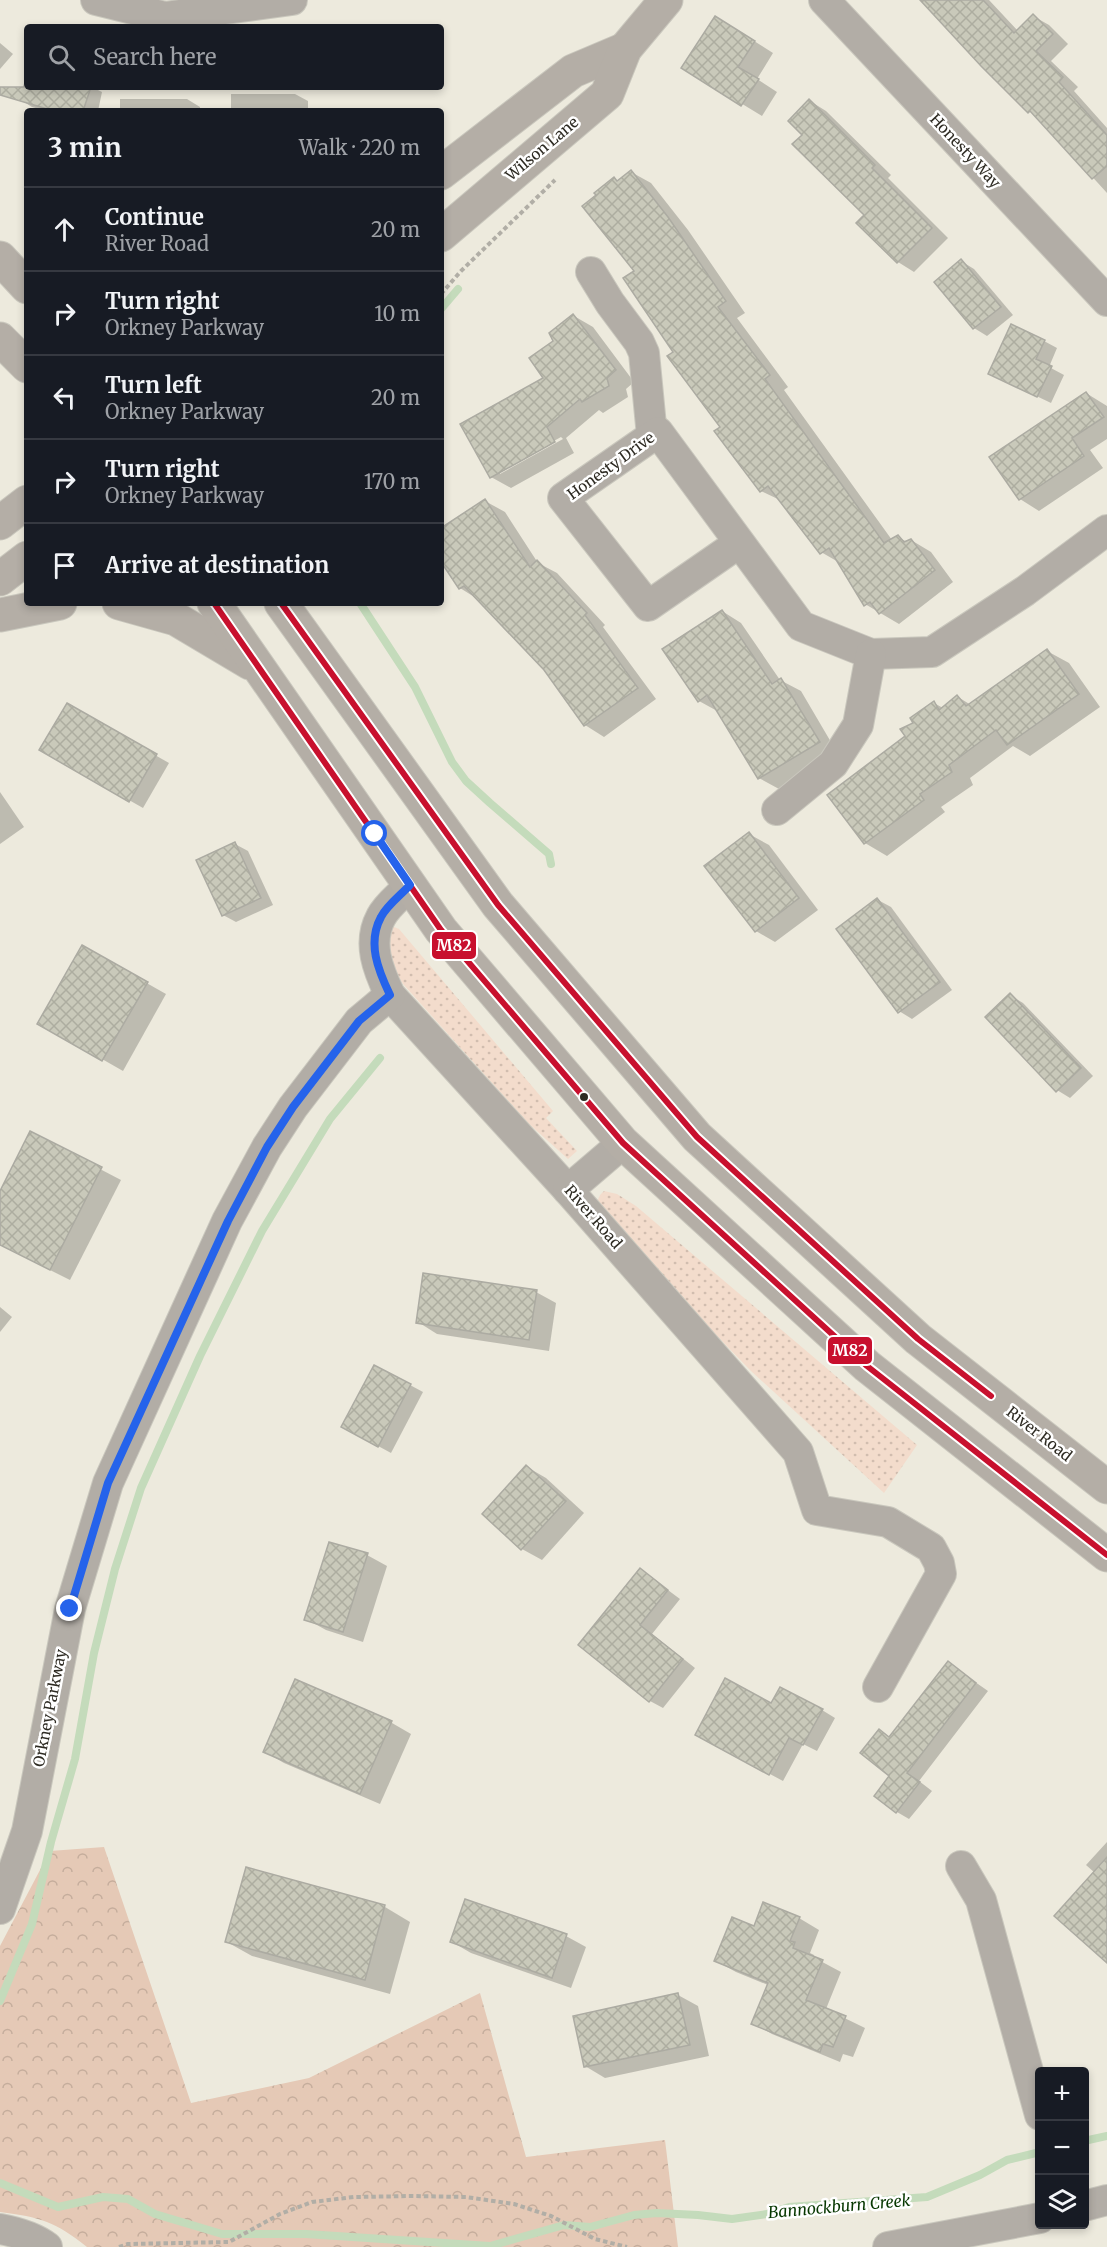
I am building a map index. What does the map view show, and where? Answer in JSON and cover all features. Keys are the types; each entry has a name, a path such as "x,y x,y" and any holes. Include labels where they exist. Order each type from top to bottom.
{"main road":[{"name":"Wilson Lane","path":"444,232 607,94 625,49 666,0"},
{"name":"Wilson Lane","path":"444,171 573,71 625,49"},
{"path":"10,264 24,283"},
{"path":"0,339 24,363"},
{"path":"0,523 24,504"},
{"path":"0,579 24,560"},
{"path":"0,615 45,606"},
{"path":"130,606 176,619 261,669"},
{"path":"216,606 441,930 623,1143 867,1366 1107,1555"},
{"name":"River Road","path":"283,606 498,905 697,1137 918,1338 1107,1487"},
{"path":"301,606 324,662"}],"street":[{"path":"96,0 165,17 292,0"},
{"name":"Honesty Way","path":"824,0 1107,301"},
{"path":"591,272 610,303 639,342 644,353 652,436"},
{"name":"Honesty Drive","path":"739,543 648,606 563,498 658,432 801,626 871,654 932,652 1025,591 1107,530"},
{"path":"777,810 833,764 858,725 871,654"},
{"path":"390,995 374,954 375,932 381,915 410,885"},
{"name":"River Road","path":"390,995 568,1190 798,1452 816,1510 888,1522 931,1548 939,1563 940,1574 878,1687"},
{"name":"Orkney Parkway","path":"0,1909 27,1831 70,1609 108,1483 228,1221 267,1147 293,1107 359,1021 390,995"},
{"path":"568,1190 623,1143"},
{"path":"961,1866 981,1900 1035,2097"},
{"path":"1089,2205 1107,2200"},
{"path":"888,2247 1035,2219"},
{"path":"0,2229 47,2247"}],"path":[{"path":"119,2247 128,2244 229,2242 280,2214 312,2202 354,2197 413,2196 466,2197 514,2204 551,2216 595,2239 627,2247"}],"shaded area":[{"path":"394,927 399,929 553,1111 546,1118 577,1151 568,1159 528,1123 403,984 390,952 390,930"},
{"path":"604,1191 617,1194 636,1206 917,1445 884,1493 751,1371 688,1306 596,1204"}],"green space":[{"path":"104,1847 191,2103 309,2078 480,1993 526,2157 665,2140 678,2247 87,2247 47,2222 0,2212 0,1946 50,1851"}],"building":[{"path":"920,0 983,0 1014,33 1033,14 1053,34 1036,51 1063,77 1059,82 1107,135 1107,166 1092,179 1030,111 1028,113 981,66"},
{"path":"715,16 755,41 738,67 759,79 741,106 681,68"},
{"path":"0,87 24,87 24,90 90,90 84,108 44,108 0,95"},
{"path":"809,99 875,165 872,168 932,228 897,263 856,223 864,215 792,144 802,135 788,121"},
{"path":"631,170 668,217 726,301 718,307 770,375 765,379 884,543 898,535 904,542 911,539 935,570 879,614 870,602 864,606 829,548 820,554 768,486 760,492 714,431 720,427 667,356 673,352 623,278 634,271 582,206 614,177 617,181"},
{"path":"961,259 1001,307 973,329 934,282"},
{"path":"573,314 616,370 607,378 609,386 582,402 580,399 547,427 555,442 490,478 460,424 543,378 529,358 553,341 549,333"},
{"path":"1011,324 1045,340 1036,359 1052,366 1037,397 988,374"},
{"path":"1086,392 1104,417 1072,438 1084,456 1019,500 989,457"},
{"path":"485,499 530,567 537,560 587,613 585,615 638,688 584,726 544,670 464,586 459,589 444,566 444,526"},
{"path":"722,610 772,684 781,678 820,742 758,779 707,695 698,702 662,649"},
{"path":"1047,649 1079,694 1007,745 996,730 949,765 952,772 920,794 924,800 864,844 827,795 905,736 900,729 913,723 910,718 934,701 939,710 957,695 966,706"},
{"path":"67,703 157,754 129,802 39,750"},
{"path":"749,832 799,898 755,932 704,866"},
{"path":"235,842 261,898 222,916 196,860"},
{"path":"877,898 940,982 898,1013 836,929"},
{"path":"82,945 148,982 102,1061 37,1024"},
{"path":"1010,993 1081,1068 1056,1092 985,1017"},
{"path":"30,1131 102,1167 50,1270 0,1245 0,1191"},
{"path":"423,1273 537,1290 529,1340 416,1323"},
{"path":"374,1365 411,1384 378,1447 341,1427"},
{"path":"526,1465 566,1501 521,1550 482,1514"},
{"path":"329,1542 368,1553 343,1632 304,1620"},
{"path":"640,1568 668,1590 640,1625 683,1659 649,1702 578,1645"},
{"path":"948,1661 976,1683 907,1773 920,1782 896,1813 874,1796 889,1776 860,1753 879,1729 889,1737"},
{"path":"725,1678 771,1703 780,1687 823,1709 803,1745 789,1738 769,1775 695,1735"},
{"path":"295,1679 392,1721 360,1794 263,1752"},
{"path":"1107,1857 1107,1963 1054,1916"},
{"path":"246,1867 385,1905 365,1980 225,1942"},
{"path":"465,1899 567,1934 552,1978 450,1942"},
{"path":"763,1902 800,1917 790,1941 795,1942 793,1948 823,1960 806,2000 846,2016 833,2047 823,2044 820,2052 751,2024 768,1983 714,1961 732,1917 754,1926"},
{"path":"678,1993 690,2045 584,2067 573,2016"}],"waterway":[{"path":"444,305 458,289"},
{"path":"362,606 415,687 452,762 466,781 549,854 551,864"},
{"path":"0,2001 32,1924 51,1842 75,1759 94,1653 115,1569 141,1488 200,1356 262,1231 330,1119 380,1058"},
{"name":"Bannockburn Creek","path":"1089,2140 1107,2136"},
{"name":"Bannockburn Creek","path":"0,2183 58,2207 103,2197 128,2199 155,2214 222,2234 306,2234 490,2246 564,2225 590,2227 634,2215 657,2213 732,2219 767,2214 789,2207 927,2197 980,2175 1007,2160 1035,2153"}],"transit line":[{"name":"M82","path":"216,606 441,930 623,1143 867,1366 1107,1555"},
{"name":"M82","path":"283,606 498,905 697,1137 918,1339 991,1396"}],"route":[{"path":"70,1609 108,1483 228,1221 267,1147 293,1107 359,1021 390,995 374,954 375,932 381,915 410,885 375,834"}]}
